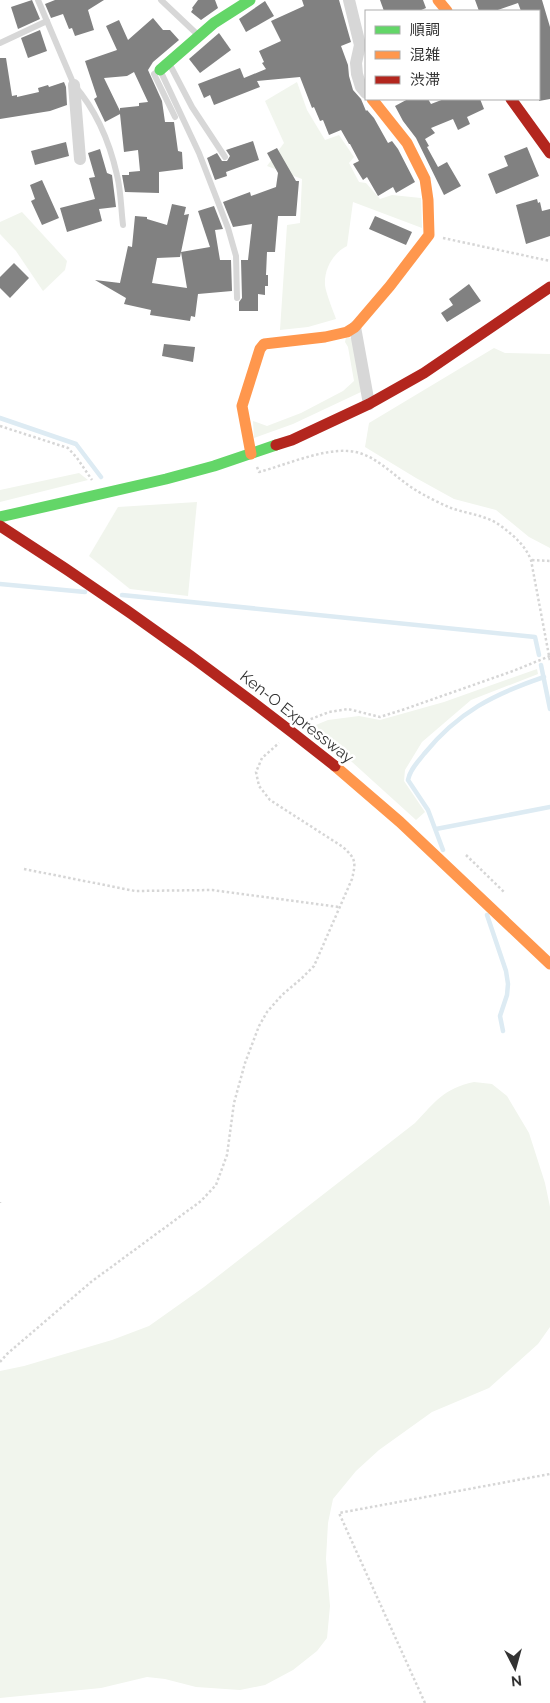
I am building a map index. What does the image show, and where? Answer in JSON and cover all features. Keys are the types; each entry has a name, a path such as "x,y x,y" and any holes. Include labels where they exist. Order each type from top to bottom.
{"main road":[{"path":"164,66 234,9 250,0"},
{"path":"438,0 446,10"},
{"path":"251,454 242,406 260,349 264,344 325,337 347,332 355,327 390,286 429,235 425,179 407,143 373,100"},
{"path":"512,100 550,153"},
{"path":"0,517 166,479 251,454 300,437 370,404 424,373 550,287"},
{"name":"Ken-O Expressway","path":"0,526 63,566 176,644 380,804 501,915 550,964"}],"street":[{"path":"349,0 360,46 356,63 357,74 361,87 365,91"},
{"path":"74,86 80,158"},
{"path":"355,327 370,404"}],"lane":[{"path":"38,0 74,86 84,96 106,139 117,176 123,225"},
{"path":"161,0 199,36"},
{"path":"0,43 47,21"},
{"path":"164,66 154,74 174,118"},
{"path":"164,66 225,158"},
{"path":"164,66 228,228 236,256 237,298"}],"path":[{"path":"429,235 550,261"},
{"path":"0,426 68,448 102,493"},
{"path":"251,454 259,472 326,452 347,450 363,453 414,489 452,508 483,516 500,525 521,543 527,550 531,560 550,661"},
{"path":"531,560 550,561"},
{"path":"302,723 329,712 348,709 380,716 390,714 550,656"},
{"path":"0,1362 84,1288 201,1201 216,1185 227,1155 234,1103 244,1063 259,1026 267,1012 282,995 314,966 352,879 355,865 353,856 343,846 270,800 259,786 256,772 262,758 282,740"},
{"path":"24,869 135,891 212,890 339,907"},
{"path":"425,1703 339,1513 550,1474"}],"shaded area":[{"path":"297,82 307,110 325,140 339,135 354,157 349,163 359,182 366,183 380,199 392,195 421,198 422,228 353,202 347,246 330,262 325,279 327,293 336,319 308,327 280,330 287,225 300,223 302,179 267,166 284,143 265,101"},
{"path":"22,212 67,261 65,270 43,291 16,251 0,234 0,222"},
{"path":"346,337 354,339 361,392 293,424 254,438 253,421 267,426 301,413 343,391 354,381 348,347 345,342"},
{"path":"494,348 505,353 550,354 550,548 529,537 496,510 454,499 365,447 369,423"},
{"path":"79,473 88,480 0,502 0,490"},
{"path":"197,502 188,596 130,589 89,556 118,507"},
{"path":"537,669 538,674 471,700 422,742 405,770 404,781 425,812 416,820 352,762 306,729 328,720 359,716 380,720 444,702"},
{"path":"474,1082 492,1084 507,1096 529,1133 545,1183 550,1207 550,1327 538,1344 489,1388 432,1412 379,1450 356,1471 333,1499 328,1523 326,1559 330,1606 327,1638 317,1651 293,1670 265,1685 240,1690 196,1687 165,1679 147,1677 101,1688 0,1698 0,1371 24,1366 112,1340 149,1326 204,1287 415,1123 447,1092"}],"building":[{"path":"32,0 40,19 18,29 11,7"},
{"path":"55,0 104,0 88,10 94,30 75,36 72,28 69,29 63,14 51,18 45,4"},
{"path":"198,0 215,0 218,8 201,20 191,12"},
{"path":"302,0 339,0 351,42 341,46 348,65 353,90 361,99 366,111 374,118 388,143 392,141 398,149 415,182 396,193 393,187 378,196 367,177 363,180 353,164 359,161 350,144 341,130 329,135 323,120 320,121 314,107 312,108 300,77 257,81 260,87 214,105 210,95 204,98 198,84 240,68 244,78 266,69 262,63 264,62 259,51 281,41 271,21 304,6"},
{"path":"380,0 423,0 426,8 421,10 384,10"},
{"path":"475,0 542,0 550,27 550,99 539,101 540,10 521,10 518,3 498,10 479,10"},
{"path":"265,1 274,16 246,32 239,19"},
{"path":"153,18 163,30 170,30 179,40 153,62 148,70 162,101 165,122 174,122 178,151 182,152 183,169 159,172 159,193 125,192 122,175 129,175 129,172 140,171 138,150 124,152 120,114 105,122 94,99 97,97 85,61 117,50 106,26 119,20 128,40","holes":["134,72 148,102 139,103 139,106 120,108 120,111 104,78 127,76"]},
{"path":"40,30 47,51 28,58 21,38"},
{"path":"219,33 231,50 200,73 189,59"},
{"path":"0,58 6,58 12,96 17,95 17,97 39,92 38,88 64,82 67,105 50,111 0,119"},
{"path":"406,100 429,100 431,104 441,100 480,100 484,109 467,117 470,124 458,130 453,119 431,128 435,133 425,139 429,146 427,147 438,167 447,162 461,186 444,195 416,138 403,121 395,106"},
{"path":"253,141 259,160 226,172 227,176 215,180 207,158 217,153 222,161 227,161 230,156 226,150"},
{"path":"66,142 69,156 35,165 31,151"},
{"path":"527,147 539,176 496,194 488,174 508,166 504,156"},
{"path":"277,148 296,181 299,181 296,216 278,216 275,252 267,252 266,275 268,275 268,286 265,286 265,295 258,294 258,311 239,311 239,302 242,298 241,260 248,260 252,224 233,227 223,202 250,192 251,196 276,187 278,173 267,153"},
{"path":"100,149 107,173 112,175 116,207 99,209 102,221 67,232 60,208 95,199 89,178 95,177 88,153"},
{"path":"42,180 59,218 42,225 31,201 35,199 30,185"},
{"path":"537,199 538,203 540,202 542,211 550,209 550,236 526,244 516,205"},
{"path":"172,204 186,207 184,215 189,214 181,252 210,247 198,211 214,206 223,229 215,230 220,260 231,260 232,291 198,294 195,317 191,316 190,321 150,315 151,310 124,304 126,298 95,280 120,283 128,246 132,247 135,216 147,217 147,219 167,225","holes":["181,252 187,288 152,283 157,258 180,257"]},
{"path":"375,216 412,232 406,245 369,229"},
{"path":"14,263 29,278 10,298 0,288 0,277"},
{"path":"469,284 481,301 447,322 441,313 453,305 449,299"},
{"path":"164,344 195,347 193,362 162,356"}],"waterway":[{"path":"0,418 76,444 101,477"},
{"path":"0,584 85,592"},
{"path":"122,595 535,637 539,655"},
{"path":"541,665 550,709"},
{"path":"443,850 428,810 408,780 412,769 437,739 478,706 509,690 544,677"},
{"path":"436,829 550,807"},
{"path":"487,915 506,971 508,984 507,995 500,1016 503,1031"}],"traffic: fast":[{"path":"160,70 214,23 250,0"},
{"path":"0,517 166,479 214,466 276,445"}],"traffic: slow":[{"path":"438,0 446,10"},
{"path":"251,454 242,406 260,349 264,344 325,337 347,332 355,327 390,286 429,235 425,179 407,143 373,100"},
{"path":"335,766 400,822 550,964"}],"traffic: jam":[{"path":"512,100 550,153"},
{"path":"276,445 292,440 369,404 424,373 550,287"},
{"path":"0,526 170,642 335,766"}]}
